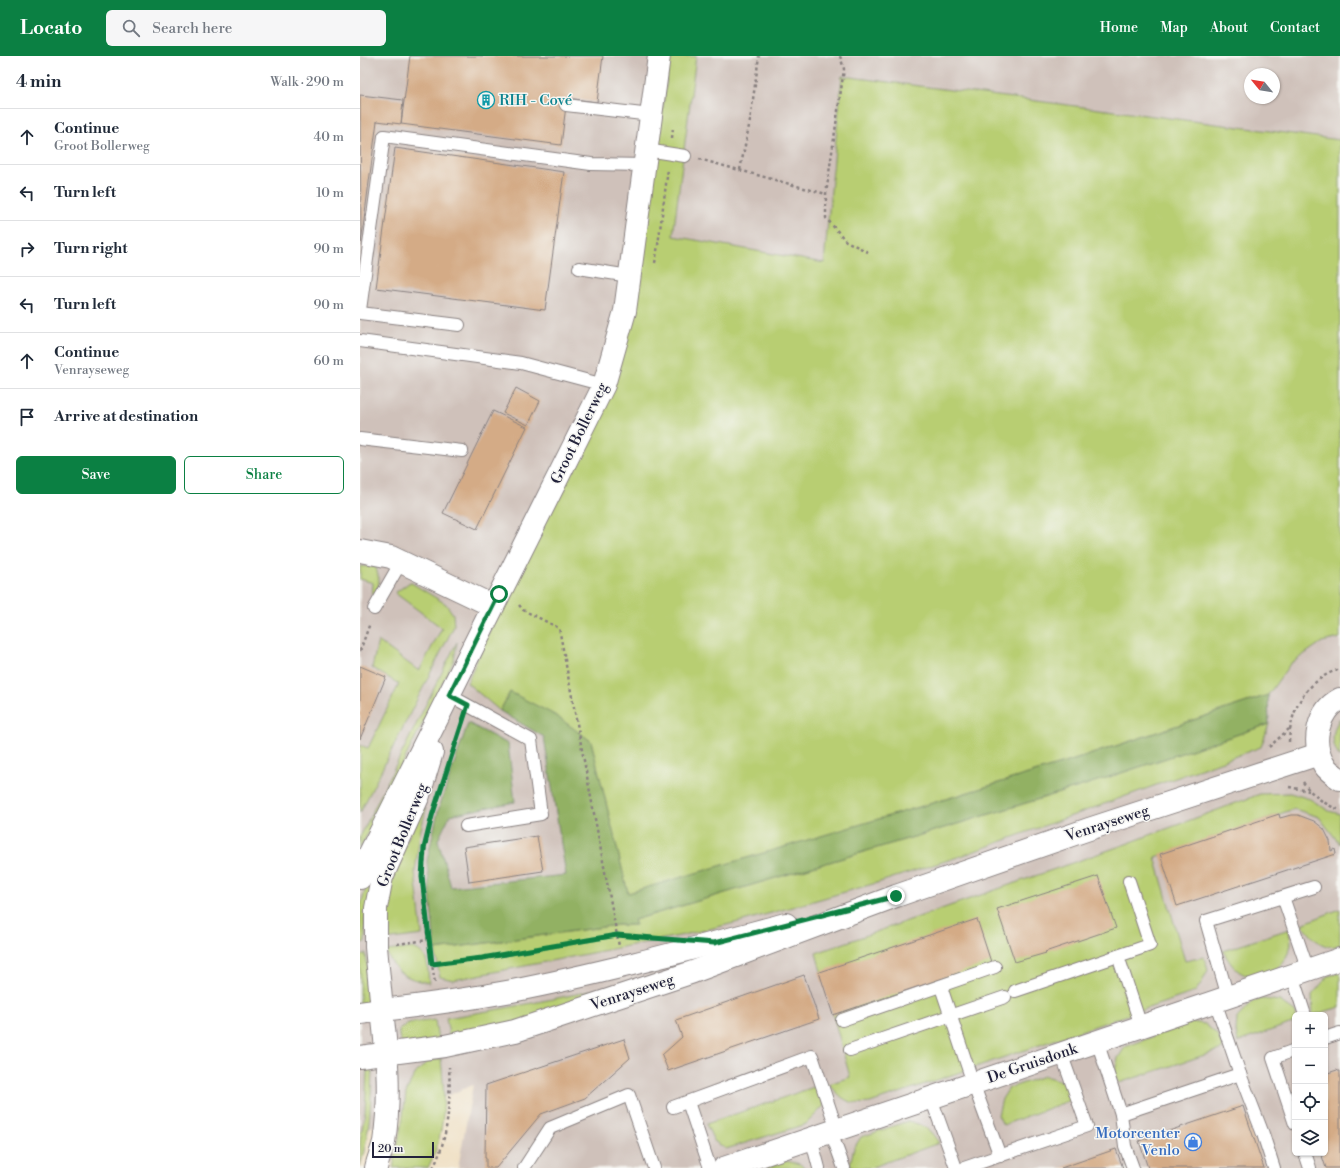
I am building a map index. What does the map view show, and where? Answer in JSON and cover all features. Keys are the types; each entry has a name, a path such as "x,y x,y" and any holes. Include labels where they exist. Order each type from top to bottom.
{"street":[{"name":"Groot Bollerweg","path":"360,878 366,861 604,385 625,311 659,56"},
{"path":"360,552 391,557 493,606"},
{"name":"Groot Bollerweg","path":"376,1168 384,1143 389,1097 387,1053 376,947 376,908 382,877 419,795 449,695"},
{"path":"1340,699 1329,708 1322,718 1316,742 1324,765 1340,780"},
{"name":"Venrayseweg","path":"360,1057 446,1046 515,1031 693,972 896,896 1089,828 1319,754"},
{"name":"Venrayseweg","path":"360,1013 498,993 623,967 896,896"},
{"name":"De Gruisdonk","path":"724,1168 1340,959"}],"lane":[{"path":"566,105 651,115"},
{"path":"459,325 360,311 384,136 591,164 645,158 685,156"},
{"path":"578,268 630,276"},
{"path":"360,341 521,363 604,385"},
{"path":"360,439 462,451"},
{"path":"374,609 402,562"},
{"path":"449,695 530,740 541,814 466,826"},
{"path":"850,1050 1150,945 1129,881"},
{"path":"1274,1168 1263,1134 1240,1074 1222,999 1206,921 1314,887"},
{"path":"1283,897 1300,972 1305,1012"},
{"path":"1118,956 1141,1026"},
{"path":"842,1020 941,987 995,967"},
{"path":"941,987 1000,1156"},
{"path":"1328,1037 1340,1033"},
{"path":"1097,1041 1121,1114 1125,1146 1133,1168"},
{"path":"1292,1051 1273,1058 1294,1120"},
{"path":"964,1168 1087,1126 1061,1053"},
{"path":"674,1107 812,1056 844,1168"},
{"path":"1121,1114 1240,1074"},
{"path":"524,1168 550,1128 629,1095 654,1168"},
{"path":"931,1098 956,1168"},
{"path":"688,1102 710,1168"},
{"path":"811,1138 819,1168"},
{"path":"1306,1156 1310,1168"}],"path":[{"path":"740,170 750,121 759,56"},
{"path":"840,56 844,69 826,194 826,218 846,241 870,253"},
{"path":"685,156 826,194"},
{"path":"515,611 518,605 523,610 559,628 623,967"},
{"path":"360,651 374,609"},
{"path":"1289,728 1295,708 1307,690 1323,677 1340,668"},
{"path":"451,757 468,705"},
{"path":"430,823 424,848 422,877 432,964 482,958 617,935 646,938"},
{"path":"433,1168 438,1158 446,1130 449,1094 449,1069"}],"shaded area":[{"path":"360,56 1340,56 1340,1168 458,1168 473,1085 360,1132"}],"green space":[{"path":"670,56 696,56 673,236 824,263 842,76 1340,140 1340,638 1322,642 1290,664 1268,695 1074,760 628,894 591,741 510,692 500,711 467,683 638,286"},
{"path":"360,566 376,567 379,583 372,596 373,583 360,579"},
{"path":"410,582 446,604 453,614 454,626 360,813 360,745 368,748 399,684 372,668 378,641 419,671 442,628 395,593"},
{"path":"457,642 454,660 360,849 360,837"},
{"path":"510,692 555,715 591,741 628,893 1074,760 1268,695 1269,724 1082,786 634,920 636,925 618,925 435,950 427,861 438,811 468,723 508,744 515,802 450,815 438,840 451,887 566,875 544,737 500,711"},
{"path":"1340,718 1340,758 1335,748 1333,738 1335,728"},
{"path":"1269,724 1261,747 964,855 880,882 743,921 684,935 453,980 440,977 435,950 618,925 635,925 634,920 1082,786"},
{"path":"1290,793 1310,799 1329,811 1340,814 1340,844 1319,817 1294,809 1155,857 1185,961 1204,957 1208,970 1195,992 870,1103 856,1103 846,1100 842,1098 829,1084 850,1077 816,953 1126,844 1260,794"},
{"path":"422,807 426,809 420,833 415,872 422,935 385,940 383,915 389,880"},
{"path":"381,860 365,918 365,942 360,943 360,908 366,886"},
{"path":"1340,909 1340,945 1328,946 1318,942 1302,924"},
{"path":"1289,929 1291,945 1285,959 1271,973 1265,975 1246,975 1238,971 1223,951"},
{"path":"413,948 425,957 428,966 429,983 407,977 402,974 394,965 386,951"},
{"path":"366,954 371,993 370,999 365,1004 360,1004 360,955"},
{"path":"1340,973 1340,1007 1323,1012 1313,1012 1312,995 1328,976"},
{"path":"651,977 583,1003 450,1040 446,1018 549,1000"},
{"path":"1263,999 1280,1001 1295,1012 1292,1012 1292,1023 1238,1042 1236,1031 1237,1018 1253,1001"},
{"path":"435,1020 438,1041 402,1044 399,1036 399,1030 403,1027 416,1022"},
{"path":"1192,1022 1205,1024 1218,1035 1223,1049 1119,1083 1114,1074 1118,1058 1125,1047"},
{"path":"441,1058 444,1101 442,1127 439,1141 428,1168 393,1168 406,1093 411,1081 416,1073 427,1062"},
{"path":"370,1067 372,1070 369,1118 366,1142 360,1166 360,1141 365,1112 367,1069"},
{"path":"1044,1076 1063,1082 1069,1088 1074,1099 1003,1125 998,1115 1002,1099 1009,1088"},
{"path":"817,1086 824,1106 806,1124 726,1149 714,1141 706,1124"},
{"path":"908,1121 926,1128 933,1134 939,1143 870,1168 852,1168 850,1164 854,1148 861,1137"},
{"path":"786,1161 800,1164 805,1168 764,1168"}],"building":[{"name":"RIH - Cové","path":"410,56 603,56 597,102 567,98 561,145 401,124"},
{"path":"360,95 403,100 401,124 377,121 361,243"},
{"path":"395,148 564,172 545,310 376,288"},
{"path":"516,388 540,401 528,425 503,413"},
{"path":"493,411 527,427 477,529 443,513"},
{"path":"360,666 386,677 360,739"},
{"path":"1279,814 1280,818 1298,815 1314,821 1324,829 1330,841 1331,851 1335,849 1336,854 1177,906 1160,854"},
{"path":"537,836 543,871 469,882 464,847"},
{"path":"1098,876 1116,928 1045,952 1046,953 1015,962 997,909"},
{"path":"977,919 991,962 833,1015 819,972"},
{"path":"804,975 819,1019 668,1071 662,1055 682,1037 676,1020"},
{"path":"624,1039 630,1058 585,1098 541,1114 496,1168 486,1168 486,1085"},
{"path":"1337,1070 1340,1071 1340,1168 1326,1168 1322,1156 1328,1156 1328,1073"},
{"path":"1243,1106 1264,1168 1148,1168 1139,1141"},
{"path":"1116,1149 1123,1168 1061,1168"}],"place":[{"name":"RIH - Cové","path":"486,100"},
{"name":"Motorcenter Venlo","path":"1193,1142"}],"route":[{"path":"499,594 449,695 468,705 432,816 424,848 422,877 428,940 432,964 482,958 617,935 714,943 896,896"}]}
